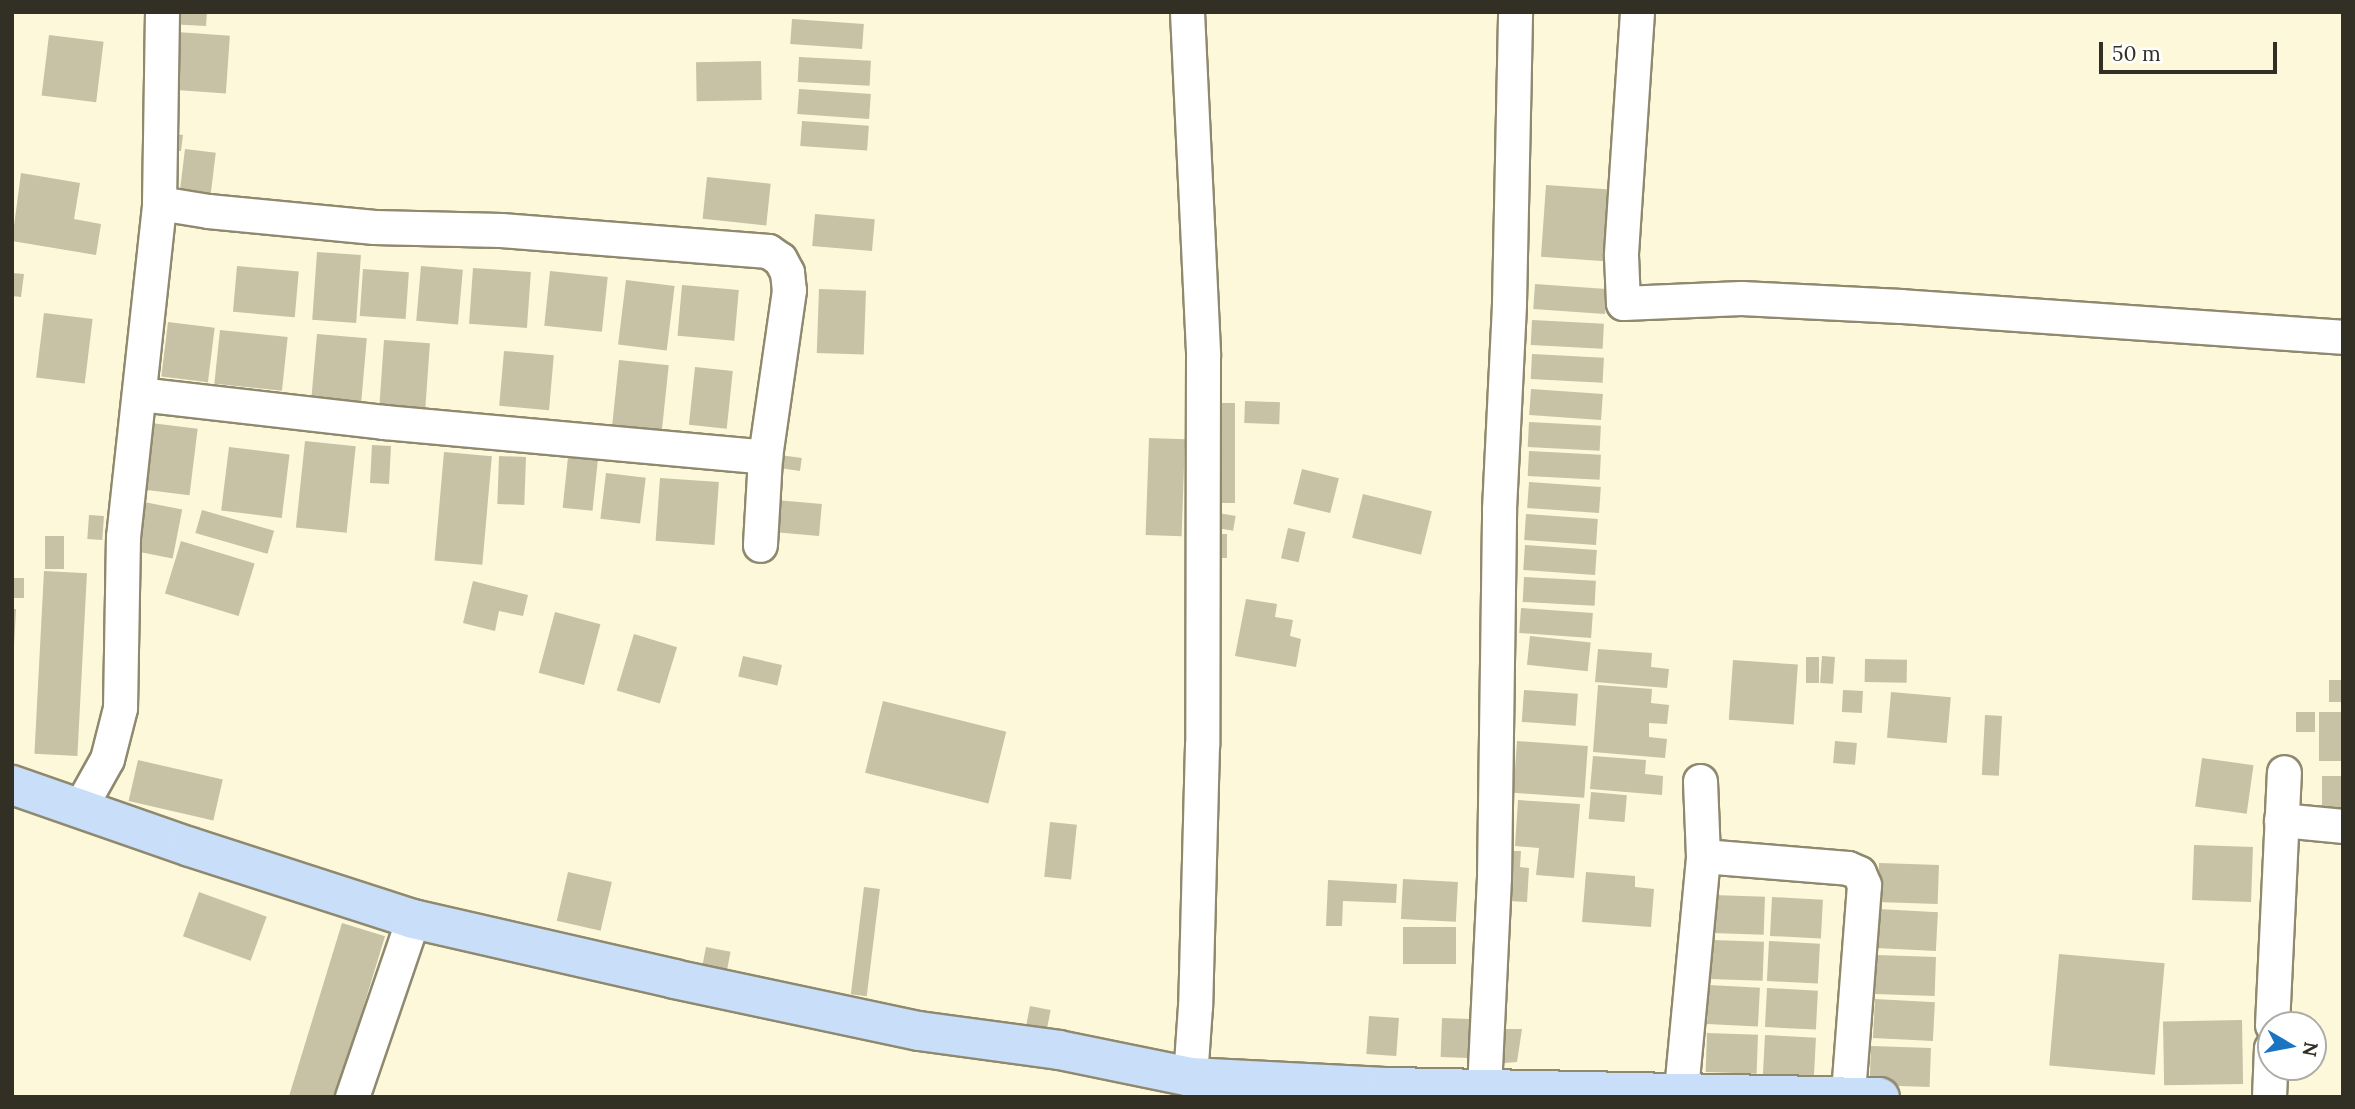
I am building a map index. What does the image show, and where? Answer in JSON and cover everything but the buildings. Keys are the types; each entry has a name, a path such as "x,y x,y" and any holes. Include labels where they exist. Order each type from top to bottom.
{"main road":[{"path":"12,785 413,919 674,979 919,1031 1059,1050 1190,1077 1389,1092 1864,1096"}],"street":[{"path":"79,809 107,760 120,708 123,537 159,203 162,12"},
{"path":"1187,12 1203,356 1202,745 1195,1006 1190,1077"},
{"path":"1509,1091 1494,877 1499,509 1509,303 1515,12"},
{"path":"1637,12 1622,255 1623,303 1741,298 1901,306 2343,337"},
{"path":"159,203 208,211 374,227 501,230 768,251 780,259 788,272 789,290 765,457 760,545"},
{"path":"139,394 397,424 765,457"},
{"path":"2273,1011 2284,772"},
{"path":"1691,1094 1703,856 1700,781"},
{"path":"2281,821 2343,825"},
{"path":"1703,856 1849,869 1859,873 1864,885 1864,1096"},
{"path":"352,1097 413,919"}]}
